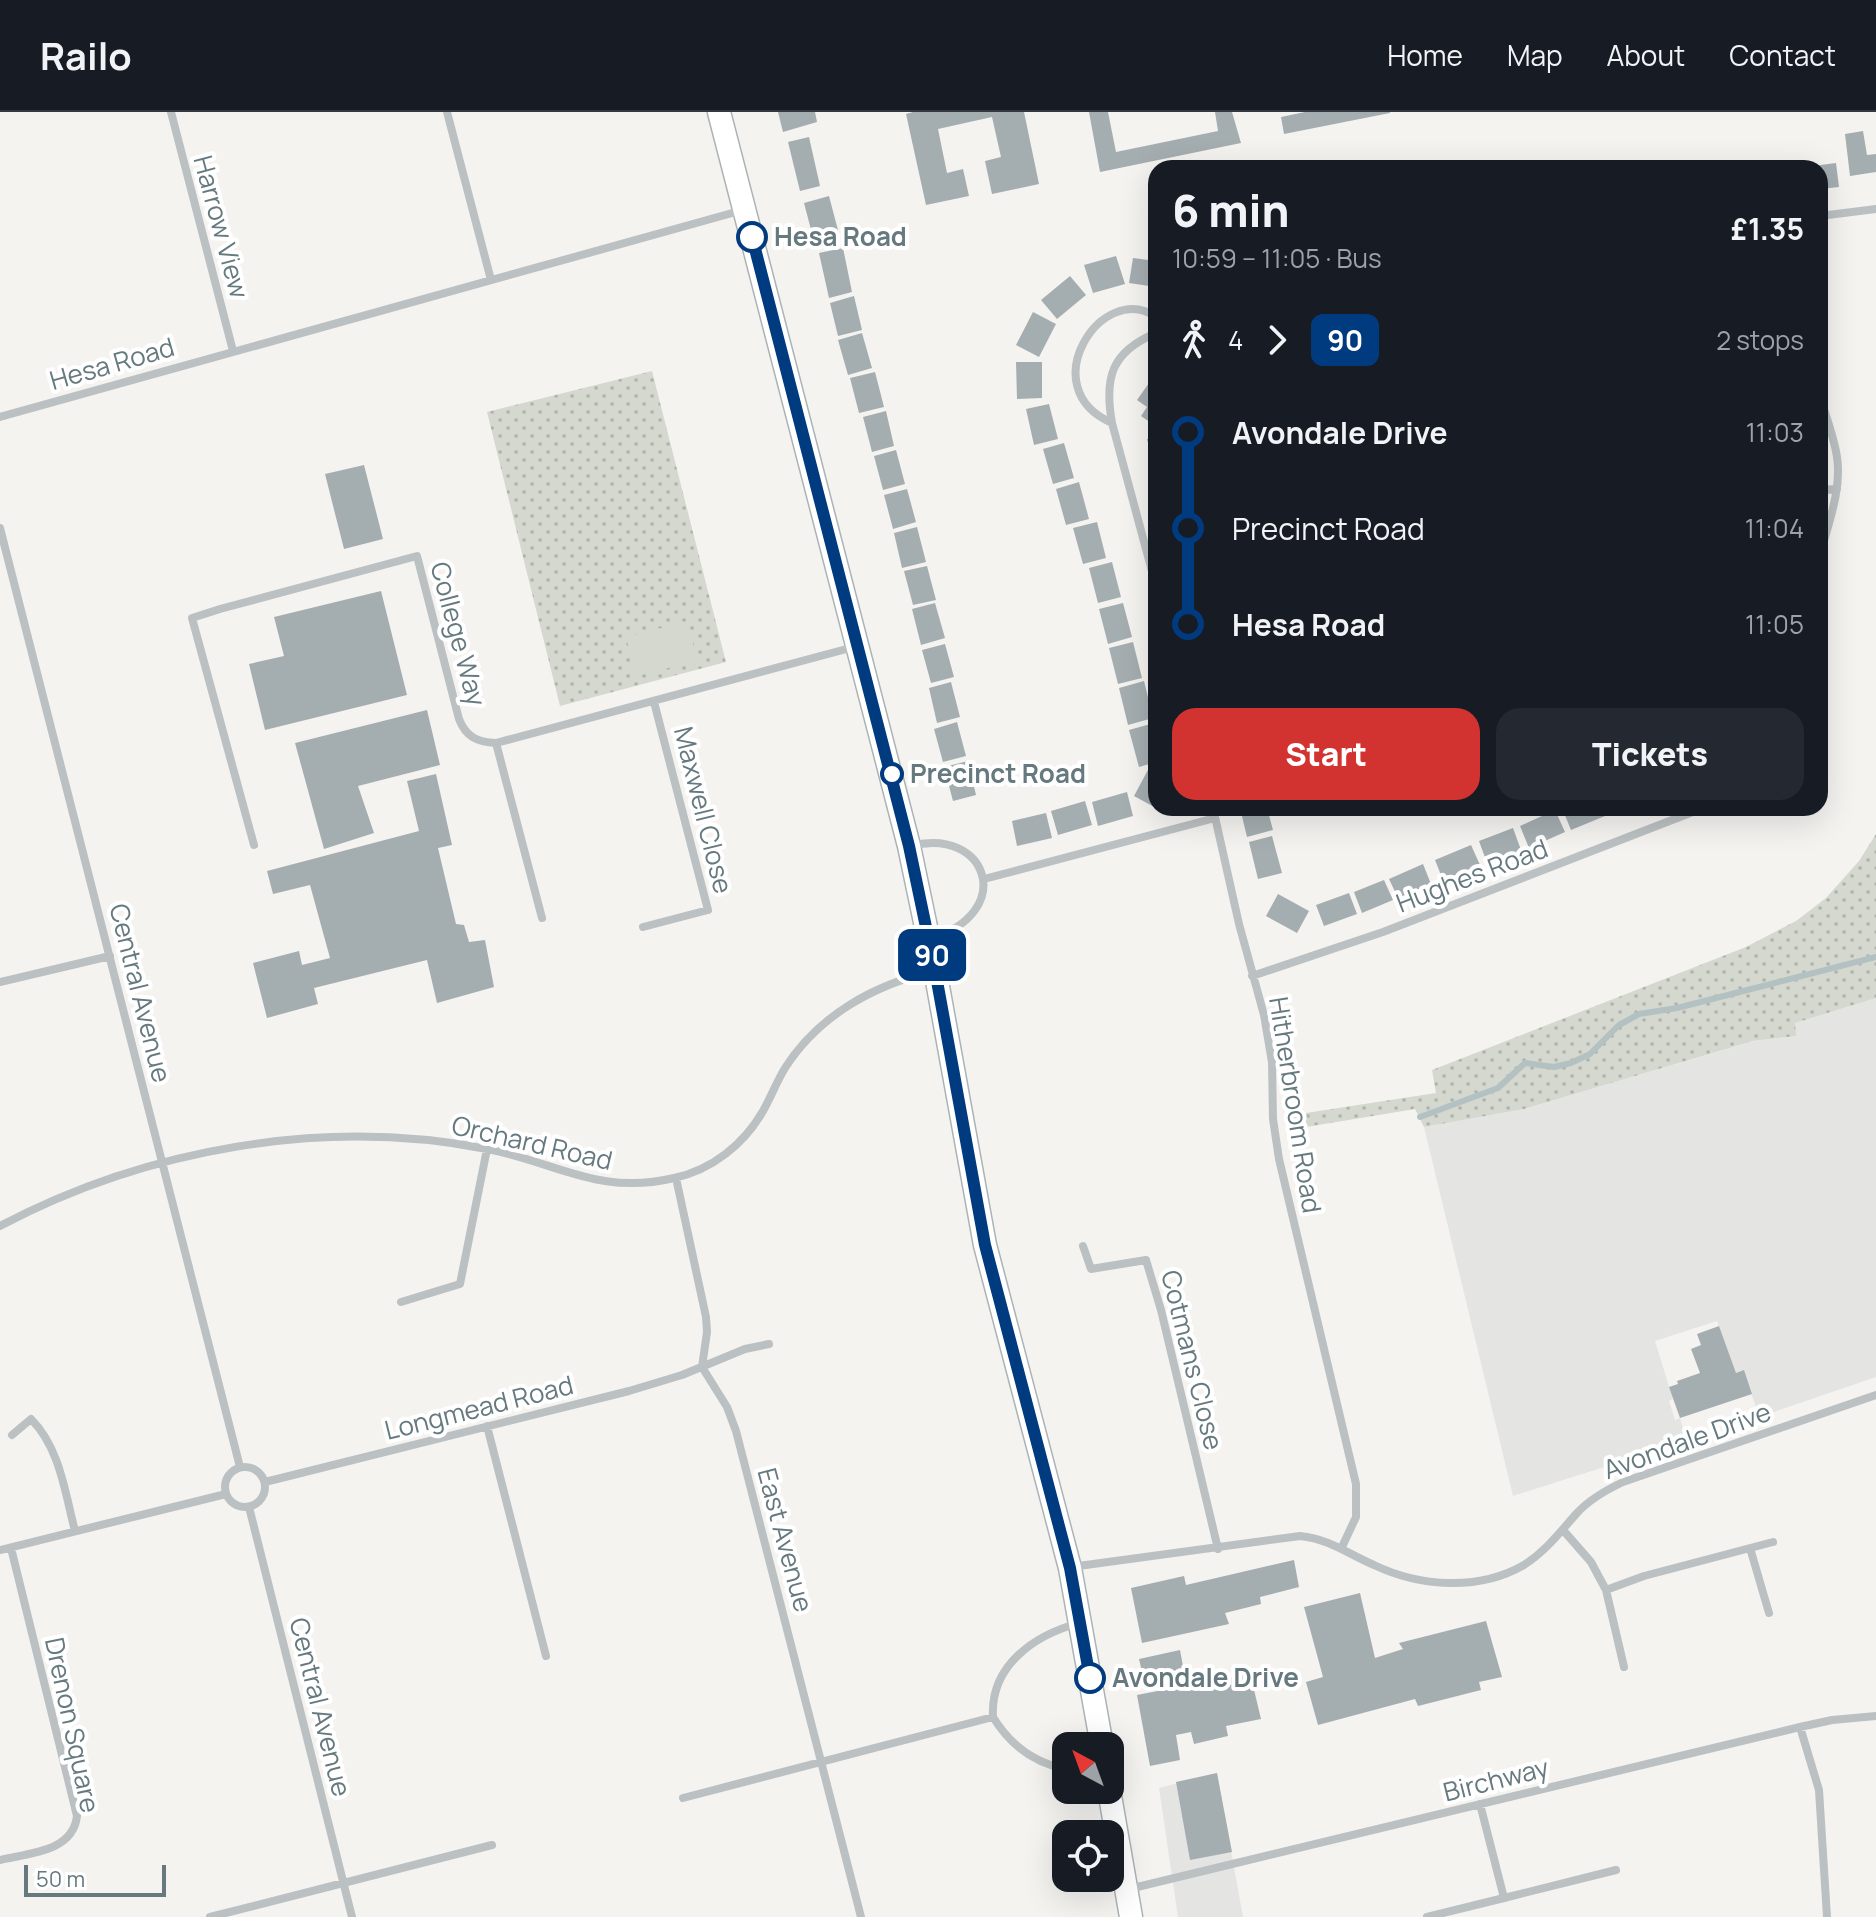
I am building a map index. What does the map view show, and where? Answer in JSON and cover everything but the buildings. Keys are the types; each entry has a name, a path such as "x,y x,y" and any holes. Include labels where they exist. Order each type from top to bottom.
{"street":[{"name":"Harrow View","path":"171,112 233,351"},
{"path":"447,112 491,280"},
{"path":"719,112 909,846 988,1258 1070,1568 1099,1732"},
{"name":"Hesa Road","path":"0,417 745,209"},
{"path":"1828,215 1876,209"},
{"path":"1112,423 1090,410 1080,397 1075,369 1081,350 1098,323 1118,312 1139,310 1148,314"},
{"path":"1148,337 1131,347 1113,370 1108,389 1112,423 1148,556"},
{"path":"1828,425 1837,457 1837,489 1828,524"},
{"path":"1828,490 1837,489"},
{"name":"Central Avenue","path":"0,528 3,558 110,956 240,1467"},
{"name":"College Way","path":"254,845 192,618 288,589 417,556 462,727 478,741 496,743"},
{"path":"542,918 496,743 859,646"},
{"name":"Maxwell Close","path":"643,927 708,910 654,702"},
{"name":"Hughes Road","path":"1252,976 1383,932 1682,816"},
{"path":"984,879 1215,818"},
{"name":"Hitherbroom Road","path":"1215,818 1269,1039 1279,1159 1356,1484 1356,1517 1342,1547"},
{"path":"909,846 930,843 961,851 976,861 984,879 985,894 975,913 953,930 929,940"},
{"path":"0,982 110,956"},
{"name":"Orchard Road","path":"0,1226 68,1194 163,1163 219,1150 329,1138 426,1141 487,1149 595,1181 641,1184 676,1178 708,1166 740,1141 757,1121 785,1068 837,1013 869,992 935,970"},
{"path":"401,1302 460,1284 487,1149"},
{"path":"676,1178 706,1317 702,1367"},
{"name":"Cotmans Close","path":"1083,1246 1091,1269 1146,1260 1161,1310 1218,1549"},
{"name":"Longmead Road","path":"265,1482 655,1384 735,1352 769,1344"},
{"name":"East Avenue","path":"702,1367 727,1407 736,1431 861,1917"},
{"name":"Avondale Drive","path":"1070,1568 1300,1536 1322,1539 1401,1575 1430,1582 1468,1582 1521,1566 1551,1544 1592,1499 1623,1482 1876,1395"},
{"path":"12,1435 31,1419 45,1434 53,1451 75,1531"},
{"path":"487,1426 546,1656"},
{"path":"240,1467 255,1470 265,1482 262,1498 249,1507 232,1503 226,1494 227,1477 240,1467"},
{"path":"0,1550 226,1494"},
{"name":"Central Avenue","path":"249,1507 352,1917"},
{"path":"1563,1530 1591,1562 1606,1590 1624,1667"},
{"path":"1606,1590 1644,1576 1773,1542"},
{"name":"Drenon Square","path":"0,1860 43,1850 67,1840 75,1829 77,1816 11,1548"},
{"path":"1750,1548 1769,1613"},
{"path":"1052,1766 1029,1755 1006,1735 993,1717 998,1688 1019,1652 1056,1629 1080,1623"},
{"name":"Birchway","path":"1126,1890 1800,1727 1876,1716"},
{"path":"683,1798 993,1717"},
{"path":"1800,1727 1819,1790 1827,1917"},
{"path":"1111,1804 1131,1917"},
{"path":"1480,1804 1504,1898"},
{"path":"210,1917 492,1845"},
{"path":"1427,1917 1616,1870"}],"shaded area":[{"path":"652,371 726,662 560,706 487,412"},
{"path":"688,621 697,661 636,676 626,637"},
{"path":"1876,834 1876,998 1795,1023 1796,1036 1753,1041 1524,1109 1424,1127 1415,1109 1294,1129 1293,1115 1436,1093 1432,1070 1746,947 1796,921 1826,898 1859,861"},
{"path":"1876,998 1876,1377 1759,1417 1744,1371 1736,1373 1717,1321 1655,1341 1673,1399 1669,1401 1675,1420 1680,1418 1686,1441 1513,1496 1424,1127 1524,1109 1754,1041 1795,1036 1795,1023"},
{"path":"1217,1773 1243,1917 1178,1917 1159,1788"}],"waterway":[{"path":"1420,1117 1498,1088 1525,1063 1554,1067 1571,1063 1590,1054 1619,1025 1639,1014 1677,1008 1876,957"}],"bus line":[{"name":"90","path":"752,237 909,846 985,1245 1054,1501 1090,1678"}],"place":[{"name":"Hesa Road","path":"752,237"},
{"name":"Precinct Road","path":"892,774"},
{"name":"Avondale Drive","path":"1090,1678"}]}
